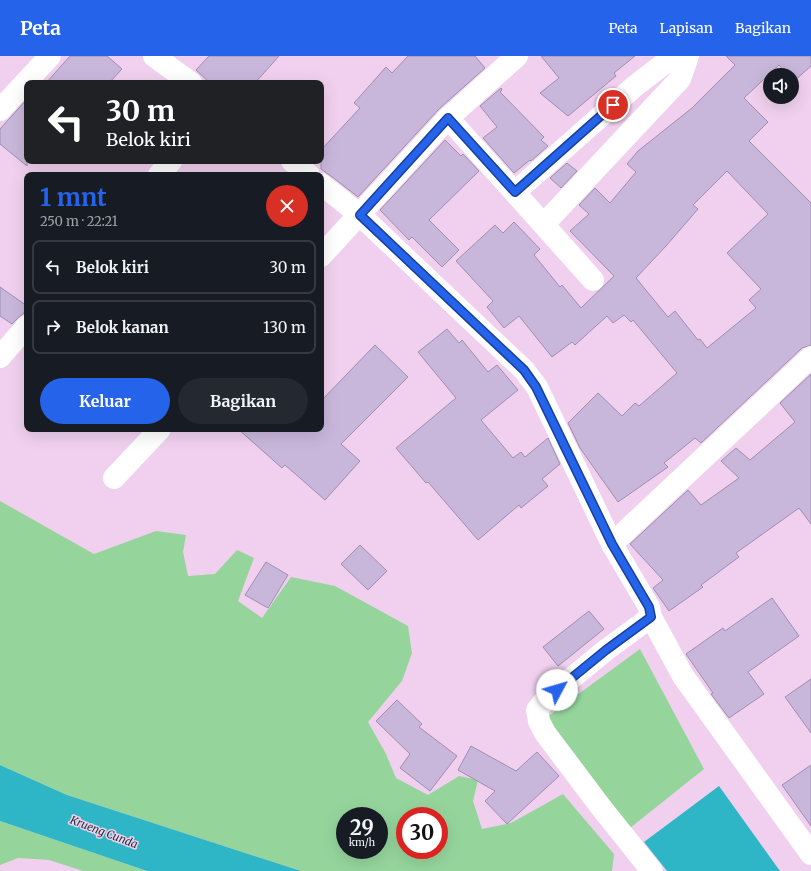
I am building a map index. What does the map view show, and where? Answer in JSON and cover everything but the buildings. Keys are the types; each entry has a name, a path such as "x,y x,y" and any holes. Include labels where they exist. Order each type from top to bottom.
{"street":[{"path":"28,80 50,56"},
{"path":"154,56 187,80"},
{"path":"324,253 448,118 517,56"},
{"path":"515,192 635,86 666,62 680,56"},
{"path":"544,224 680,79 688,56"},
{"path":"0,110 24,84"},
{"path":"448,118 594,280"},
{"path":"162,172 168,164"},
{"path":"296,164 305,172"},
{"path":"324,186 360,215 524,370 536,387 612,544 649,607 651,617 683,676 811,854"},
{"path":"0,357 24,329"},
{"path":"612,544 811,357"},
{"path":"114,478 157,432"},
{"path":"651,617 606,650 545,700 537,710 539,721 545,732 600,806 652,871"}],"green space":[{"path":"0,501 94,554 156,531 186,535 183,552 188,576 215,574 237,550 254,558 238,601 262,618 291,577 335,586 408,626 412,653 402,681 368,722 386,754 396,778 428,795 459,776 478,780 473,801 482,829 511,823 563,794 614,854 612,871 301,871 67,795 0,765"},
{"path":"640,649 704,769 630,828 547,717"},
{"path":"0,821 147,871 83,871 49,860 18,858 0,865"}],"water":[{"name":"Krueng Cunda","path":"0,765 67,795 301,871 147,871 0,821"},
{"path":"719,786 780,871 667,871 644,842"}],"route":[{"path":"557,690 606,650 651,617 649,607 612,544 536,387 524,370 360,215 448,118 515,192 613,105"}]}
